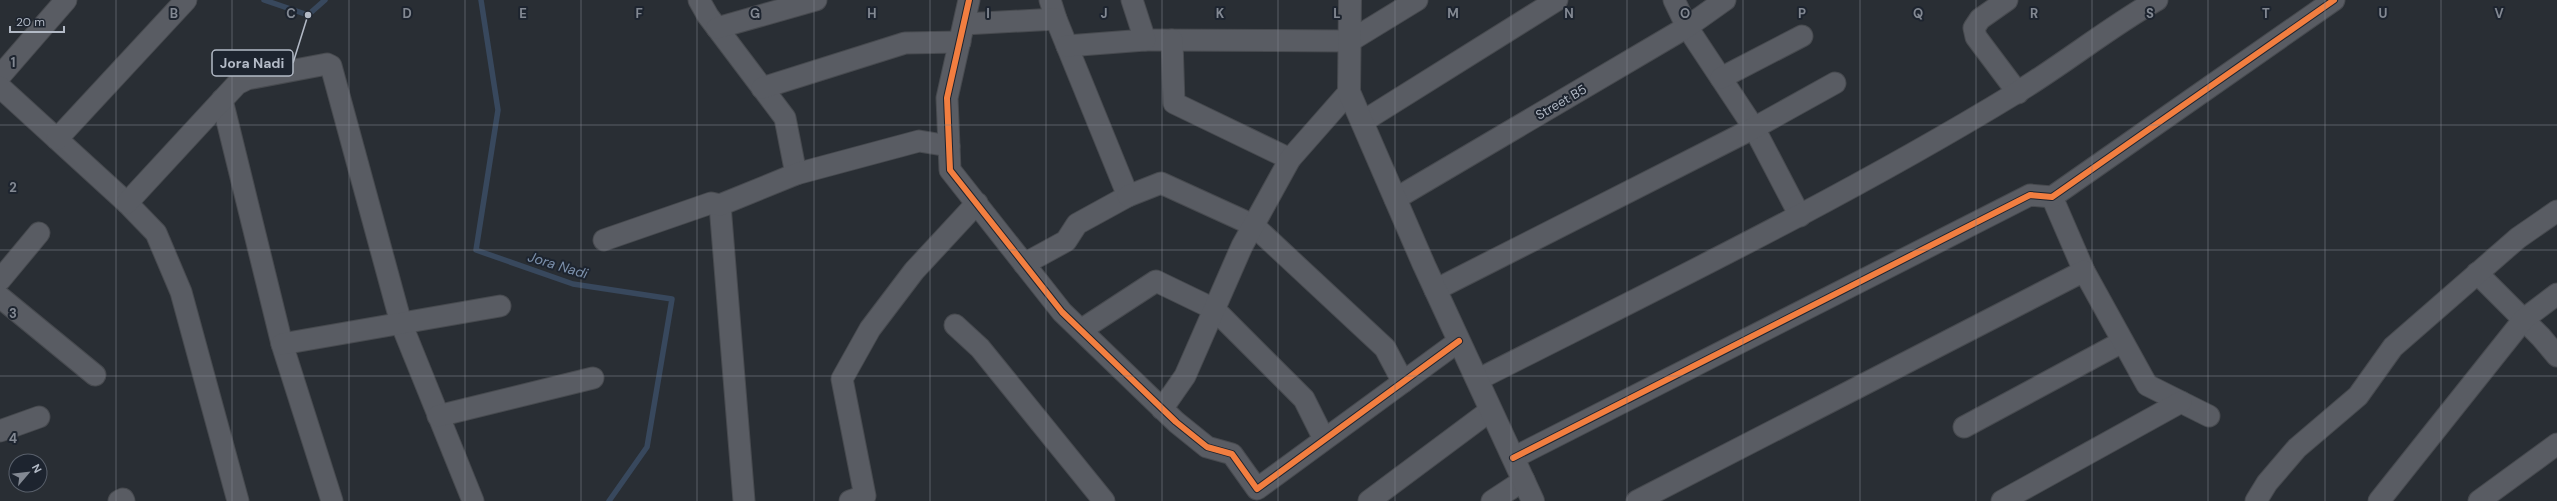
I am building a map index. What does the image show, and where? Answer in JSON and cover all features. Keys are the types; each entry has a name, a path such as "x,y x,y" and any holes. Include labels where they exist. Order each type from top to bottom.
{"street":[{"path":"0,76 66,0"},
{"path":"57,139 186,0"},
{"path":"698,0 717,28 785,118 796,174"},
{"path":"717,28 816,0"},
{"path":"968,0 947,98 950,170 1062,312 1162,409 1207,447 1232,454 1257,489 1459,341"},
{"path":"1050,0 1056,20 1128,196"},
{"path":"1132,0 1145,40"},
{"path":"1350,0 1349,92 1435,290 1533,501"},
{"path":"1067,46 1145,40 1350,41 1416,0"},
{"path":"1362,122 1557,0"},
{"path":"1674,0 1687,27 1754,128 1800,216"},
{"name":"Street B5","path":"1395,199 1687,27 1725,0"},
{"path":"2007,0 1980,19 1974,28 1976,37 2018,93"},
{"path":"1477,380 1800,216 2018,93 2122,20 2157,0"},
{"path":"1513,458 2030,196 2052,197 2334,0"},
{"path":"762,88 905,43 962,33 1056,20"},
{"path":"1721,78 1802,36"},
{"path":"1172,40 1174,102 1290,159"},
{"path":"127,202 237,84 247,79 327,64 331,66 400,323 473,501"},
{"path":"1435,290 1754,128 1835,83"},
{"path":"0,87 127,202 156,233 181,292 238,501"},
{"path":"1162,409 1185,376 1253,225 1290,159 1349,92"},
{"path":"222,100 282,344 332,501"},
{"path":"604,240 711,203 720,205 796,174 919,141 949,146"},
{"path":"1024,264 1066,241 1077,224 1128,196 1161,183 1253,225 1385,348 1403,382"},
{"path":"2052,197 2084,271 2147,385 2209,416"},
{"path":"850,501 865,496 842,379 870,329 914,271 976,203"},
{"path":"720,205 744,501"},
{"path":"2256,501 2267,483 2297,448 2358,396 2393,347 2518,238 2557,211"},
{"path":"0,280 38,233"},
{"path":"1637,501 2084,271"},
{"path":"2477,273 2524,319 2557,356"},
{"path":"1081,330 1156,281 1214,309 1304,399 1324,439"},
{"path":"2379,501 2524,319 2557,294"},
{"path":"0,297 95,375"},
{"path":"282,344 500,306"},
{"path":"955,325 980,348 1104,501"},
{"path":"1964,427 2122,342"},
{"path":"438,416 593,378"},
{"path":"2002,501 2181,402"},
{"path":"1369,501 1491,410"},
{"path":"0,431 40,417"},
{"path":"2478,501 2557,444"},
{"path":"1492,501 1524,480"},
{"path":"119,501 123,499 124,501"}],"waterway":[{"name":"Jora Nadi","path":"264,0 308,15 325,0"},
{"name":"Jora Nadi","path":"481,0 498,110 476,250 573,284 672,299 647,447 609,501"}],"cycle path":[{"path":"969,0 947,98 950,170 1062,312 1176,422 1207,447 1232,454 1257,489 1459,341"},
{"path":"1513,458 2030,195 2052,197 2334,0"}],"place":[{"name":"Jora Nadi","path":"308,15"}]}
